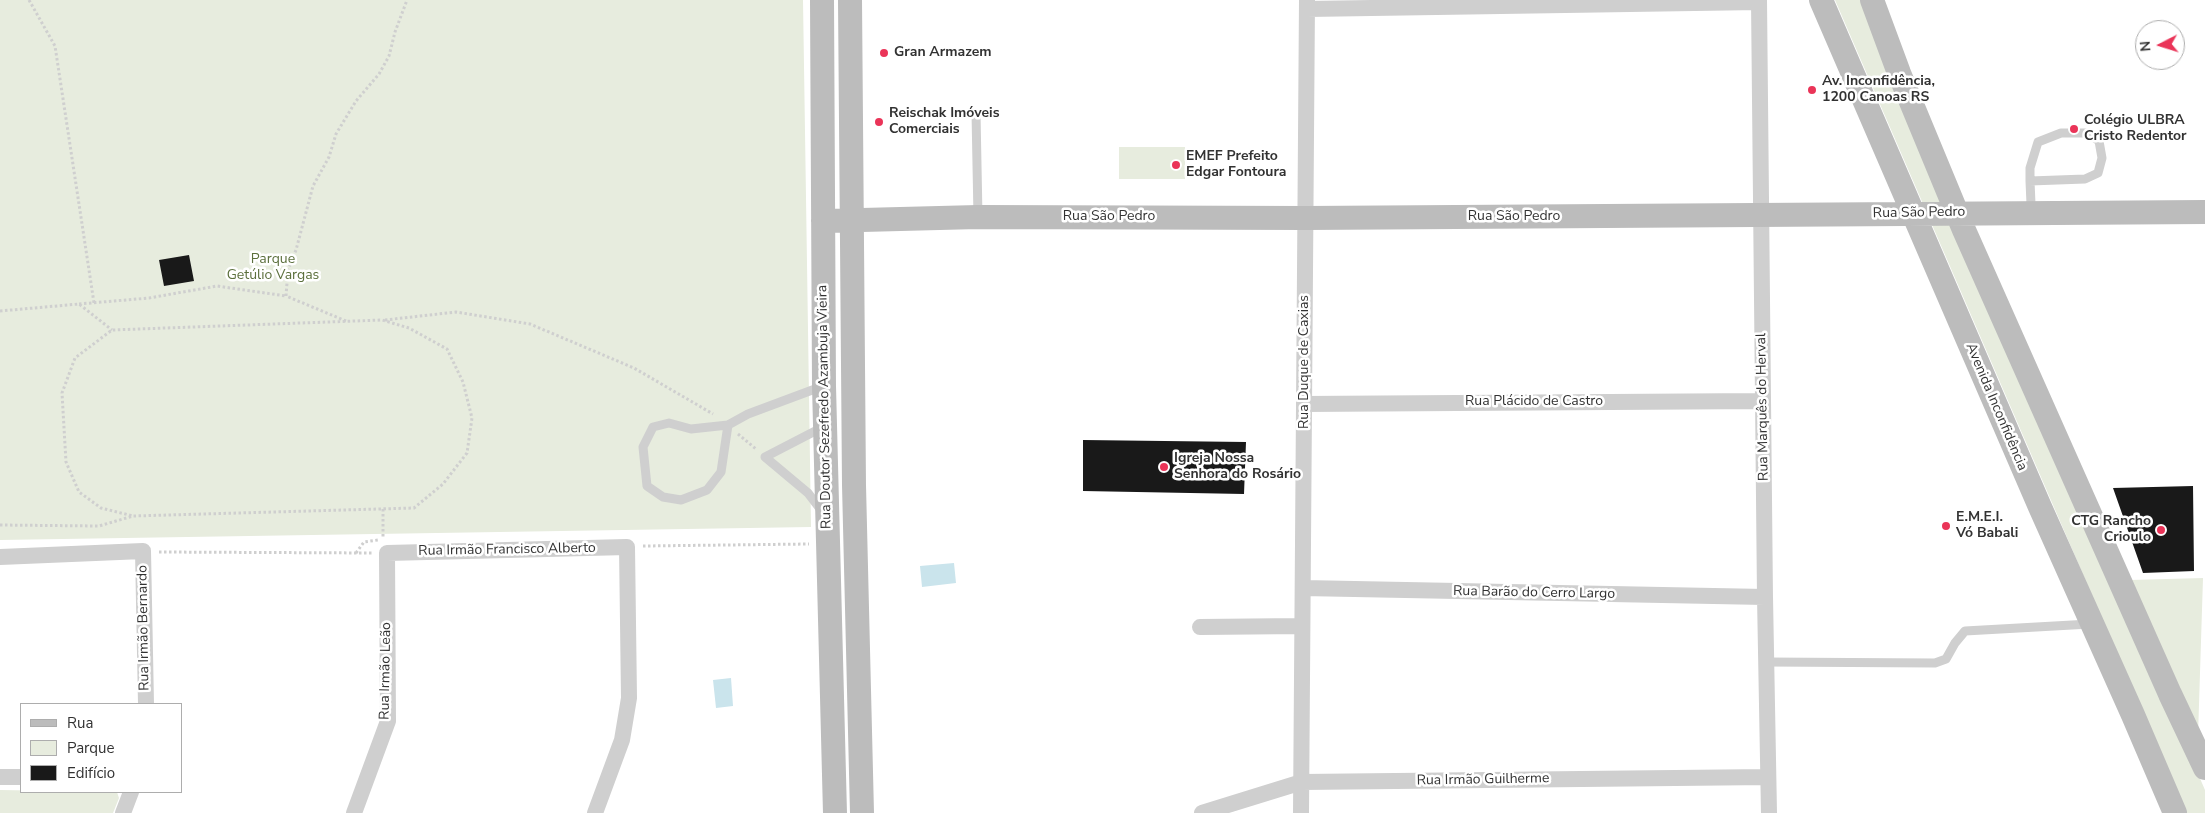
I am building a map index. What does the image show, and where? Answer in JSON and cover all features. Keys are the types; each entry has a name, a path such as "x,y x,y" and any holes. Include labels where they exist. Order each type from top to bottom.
{"street":[{"name":"Rua Doutor Sezefredo Azambuja Vieira","path":"822,0 826,516 835,813"},
{"name":"Rua Doutor Sezefredo Azambuja Vieira","path":"850,0 850,221 854,544 862,813"},
{"name":"Avenida Inconfidência","path":"1821,0 1897,173 1912,213 2175,813"},
{"path":"1872,0 1899,73 1956,212 2170,694 2205,768"},
{"path":"1307,5 1759,1"},
{"name":"Rua Marquês do Herval","path":"1759,1 1769,813"},
{"name":"Rua Duque de Caxias","path":"1301,813 1307,5"},
{"name":"Rua São Pedro","path":"823,221 978,217 1306,218 1956,212 2205,212"},
{"name":"Rua Plácido de Castro","path":"1304,404 1763,401"},
{"path":"595,813 622,740 629,698 627,546"},
{"name":"Rua Irmão Francisco Alberto","path":"386,553 627,546"},
{"path":"0,557 143,552"},
{"name":"Rua Irmão Bernardo","path":"143,552 146,703"},
{"name":"Rua Irmão Leão","path":"354,813 388,721 386,553"},
{"name":"Rua Barão do Cerro Largo","path":"1303,588 1765,597"},
{"path":"1200,627 1302,626"},
{"path":"0,777 20,777"},
{"name":"Rua Irmão Guilherme","path":"1202,813 1302,782 1768,777"},
{"path":"123,813 131,793"}],"lane":[{"path":"976,113 978,217"},
{"path":"2030,181 2085,179 2098,173 2102,158 2099,141 2088,133 2061,133 2038,142 2030,168 2030,181 2031,212"},
{"path":"728,426 721,472 707,490 681,500 663,497 647,486 643,447 653,427 669,423 691,429 728,426 748,414 824,386"},
{"path":"825,425 766,457 808,493 826,516"},
{"path":"1766,662 1936,663 1946,659 1955,643 1965,632 2092,624"}],"path":[{"path":"29,0 55,46 94,303"},
{"path":"286,296 288,270 296,250 313,186 329,157 336,134 344,120 371,81 379,74 390,56 395,32 407,0"},
{"path":"0,311 149,298 218,286 286,296 347,322"},
{"path":"79,304 112,330"},
{"path":"133,516 101,508 79,492 66,462 62,393 75,358 112,330 347,322 456,312 530,324 634,368 717,416 766,457"},
{"path":"0,525 100,526 133,516 414,508 443,484 467,453 472,418 463,382 447,349 409,328 382,320"},
{"path":"356,553 364,542 383,539 383,509"},
{"path":"627,546 827,544"},
{"path":"143,552 386,553"}],"green space":[{"name":"Parque Getúlio Vargas","path":"0,0 803,0 811,527 0,540"},
{"path":"1835,0 1863,0 2205,790 2205,813 2186,813"},
{"path":"1119,147 1185,147 1185,179 1119,179"},
{"path":"2203,578 2198,736 2130,580"},
{"path":"0,790 20,790 20,793 117,793 119,798 113,813 0,813"}],"water":[{"path":"954,563 956,583 922,587 920,566"},
{"path":"731,678 733,706 716,708 713,680"}],"building":[{"path":"189,255 194,281 164,286 159,260"},
{"name":"Igreja Nossa Senhora do Rosário","path":"1083,440 1246,442 1244,494 1083,491"},
{"name":"CTG Rancho Crioulo","path":"2193,486 2194,571 2143,573 2113,488"}],"place":[{"name":"Gran Armazem","path":"884,53"},
{"name":"Av. Inconfidência, 1200 Canoas RS","path":"1812,90"},
{"name":"Reischak Imóveis Comerciais","path":"879,122"},
{"name":"Colégio ULBRA Cristo Redentor","path":"2074,129"},
{"name":"EMEF Prefeito Edgar Fontoura","path":"1176,165"},
{"name":"Igreja Nossa Senhora do Rosário","path":"1164,467"},
{"name":"E.M.E.I. Vó Babali","path":"1946,526"},
{"name":"CTG Rancho Crioulo","path":"2161,530"}]}
